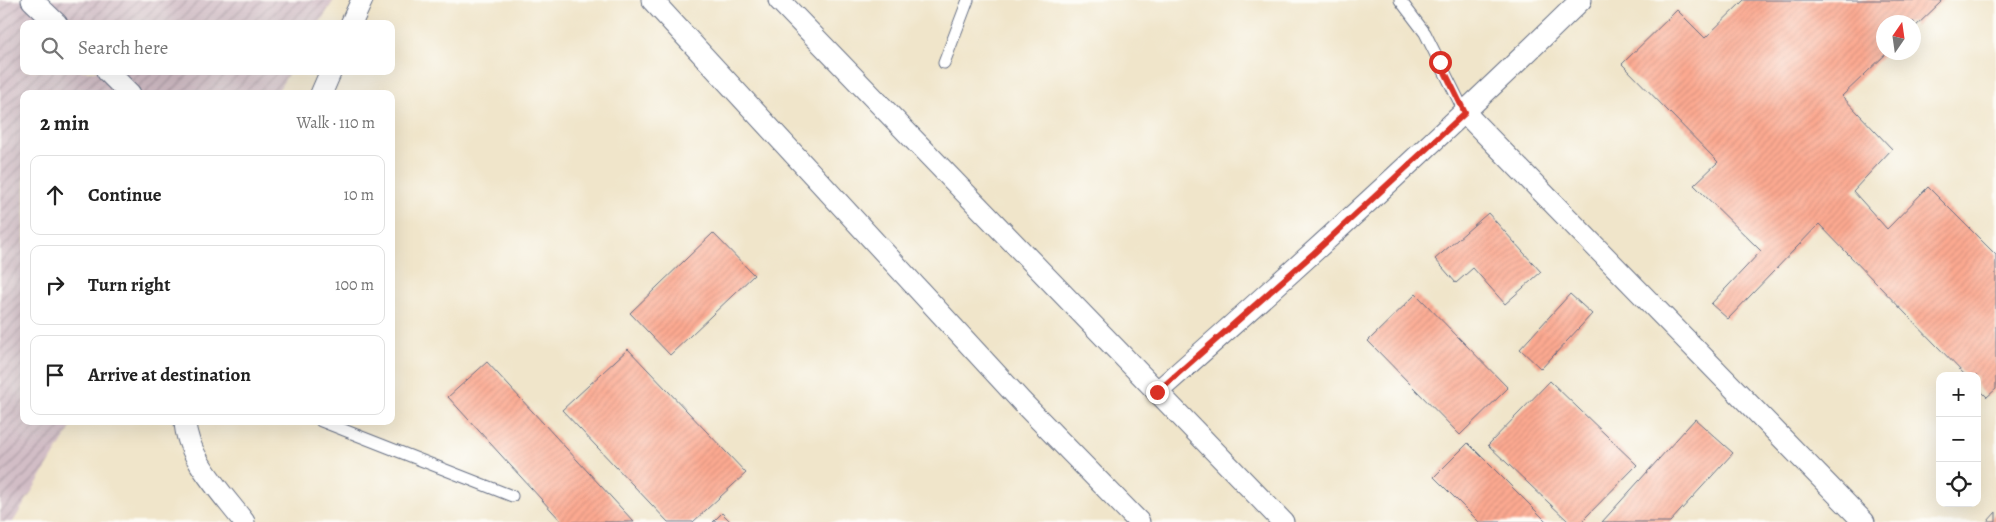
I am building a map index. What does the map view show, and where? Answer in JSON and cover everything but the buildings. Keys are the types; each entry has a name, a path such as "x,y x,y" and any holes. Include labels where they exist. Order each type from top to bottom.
{"street":[{"path":"32,0 53,20"},
{"path":"354,20 362,0"},
{"path":"652,0 1022,402 1139,522"},
{"path":"779,0 1283,522"},
{"path":"1157,392 1314,253 1465,113 1580,0"},
{"path":"111,75 126,90"},
{"path":"323,90 329,75"},
{"path":"1465,113 1864,522"},
{"path":"185,425 185,432 192,453 244,522"}],"lane":[{"path":"944,63 968,0"},
{"path":"1400,0 1425,33 1465,113"},
{"path":"331,425 512,496"}],"shaded area":[{"path":"0,0 334,0 322,20 20,20 20,75 288,75 278,90 20,90 20,425 73,425 13,522 0,522"}],"route":[{"path":"1157,392 1314,253 1465,113 1440,62"}]}
